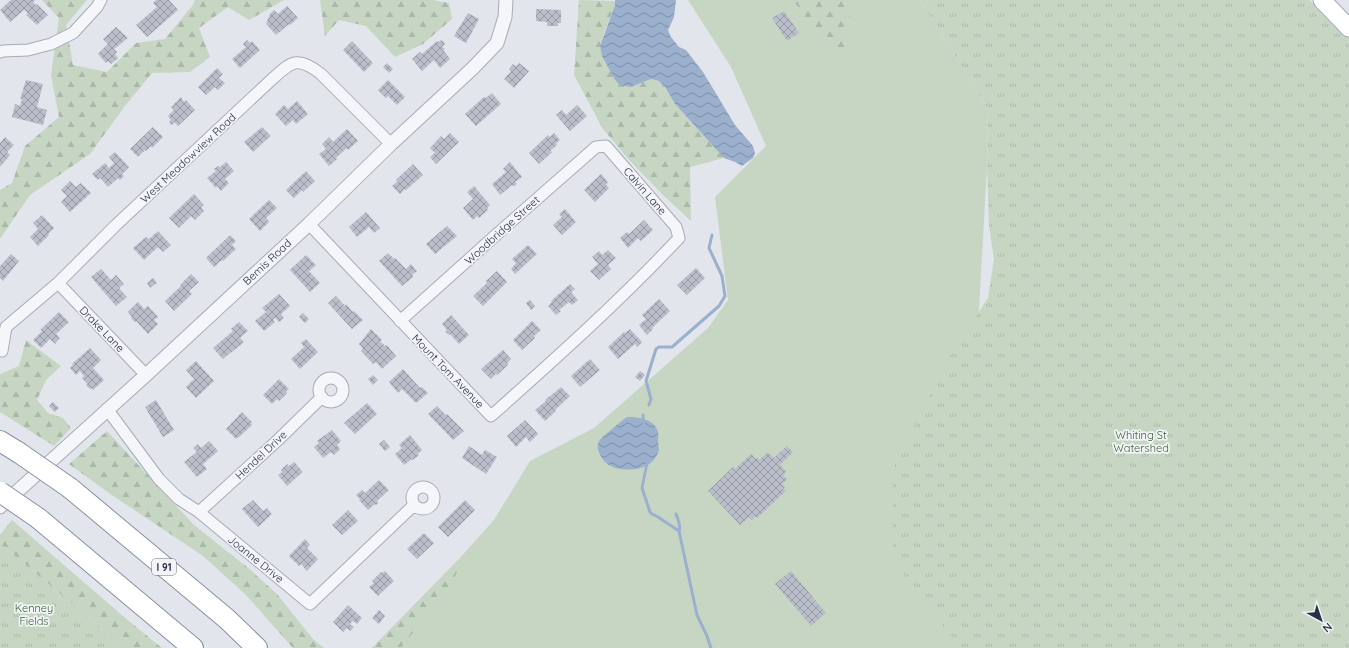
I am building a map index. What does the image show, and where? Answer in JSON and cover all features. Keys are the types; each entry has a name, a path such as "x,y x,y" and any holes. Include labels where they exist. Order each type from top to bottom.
{"highway":[{"name":"I 91","path":"0,441 70,488 227,620 256,648"},
{"path":"0,492 38,518 193,648"}],"main road":[{"path":"1322,0 1349,28"}],"street":[{"path":"0,52 28,50 51,44 74,33 97,7 101,0"},
{"name":"Bemis Road","path":"0,507 146,375 309,224 391,144 473,68 497,43 505,17 506,0"},
{"name":"West Meadowview Road","path":"2,351 6,327 58,283 116,225 283,69 294,63 303,62 312,66 391,144"},
{"name":"Woodbridge Street","path":"400,321 596,147 606,146 607,148"},
{"name":"Calvin Lane","path":"607,148 676,227 678,236"},
{"name":"Mount Tom Avenue","path":"309,224 491,416 559,356 641,278 679,238 678,236"},
{"name":"Drake Lane","path":"58,283 146,375"},
{"name":"Hendel Drive","path":"199,512 278,440 322,397"},
{"name":"Joanne Drive","path":"107,409 159,479 179,499 199,512 310,604 414,506"}],"green space":[{"path":"42,0 87,0 66,25 73,65 107,72 136,43 165,39 193,5 195,0 284,0 249,20 228,7 199,28 210,57 190,72 152,73 125,106 90,154 30,195 0,239 0,190 12,183 25,146 59,117 51,75 59,18"},
{"path":"320,0 433,0 449,3 452,19 423,44 395,57 366,26 339,20 325,36"},
{"path":"579,0 615,1 615,5 600,46 615,80 631,87 651,79 659,81 665,87 675,104 724,158 690,167 691,221 630,161 603,129 574,75"},
{"path":"688,0 920,0 988,109 987,167 960,648 372,648 459,559 494,520 530,461 594,428 708,328 728,300 715,197 766,146 731,67"},
{"path":"793,0 851,0 847,45 842,53 838,56 833,55"},
{"name":"Whiting St Watershed","path":"920,0 1309,0 1349,37 1349,648 960,648 893,561 893,469 948,358 988,298 994,259 989,226 987,167 988,109"},
{"path":"26,340 61,366 46,380 37,400 48,413 63,418 71,428 54,446 0,412 0,374 19,366"},
{"path":"107,431 194,525 247,567 277,594 313,639 324,648 293,648 246,595 203,556 109,493 69,464"},
{"path":"12,520 162,648 125,648 0,543 0,535"},
{"name":"Kenney Fields","path":"0,543 125,648 0,648"},
{"path":"459,559 458,571 450,584 401,648 372,648"}],"water":[{"path":"615,0 676,0 674,17 668,30 671,37 679,47 686,50 703,72 735,125 753,146 755,153 753,158 742,166 724,158 675,104 665,87 659,81 651,79 631,87 620,85 615,80 602,56 600,46 615,5"},
{"path":"627,417 641,418 653,424 658,433 659,450 651,463 640,468 628,470 616,468 606,463 598,448 598,444 602,437"}],"building":[{"path":"11,0 35,0 33,2 48,15 37,25 26,15 28,13 24,10 10,22 0,10"},
{"path":"156,0 169,0 178,10 147,37 136,25 157,7 153,3"},
{"path":"287,6 298,18 276,35 266,24 270,14 274,10 278,14"},
{"path":"536,9 561,10 561,23 558,23 558,26 547,26 547,22 536,21"},
{"path":"784,11 799,33 787,41 772,18"},
{"path":"468,13 479,19 466,43 454,36"},
{"path":"116,27 128,38 114,49 117,52 115,54 118,58 111,64 108,61 106,63 98,54 108,44 103,39"},
{"path":"247,40 250,43 252,41 260,50 240,68 232,59 246,47 243,44"},
{"path":"442,40 445,44 442,47 445,49 443,50 450,59 440,68 434,60 422,71 412,59 420,52 422,54 437,41"},
{"path":"352,41 373,63 364,72 343,50"},
{"path":"387,63 393,69 389,73 383,67"},
{"path":"519,63 529,71 514,88 504,79 511,71 509,69 513,64 516,66"},
{"path":"217,68 223,74 219,78 225,83 218,90 215,87 206,95 198,87"},
{"path":"26,80 43,84 37,107 47,110 43,125 12,117 15,104 20,106 22,99 20,99"},
{"path":"388,80 405,97 397,105 388,96 386,98 378,90"},
{"path":"492,93 501,104 476,126 465,114 484,97 486,98"},
{"path":"181,97 184,102 186,100 195,110 178,126 174,122 172,125 169,122 171,120 168,116 174,110 171,107"},
{"path":"297,101 308,114 296,124 293,120 286,126 275,114 284,105 288,109"},
{"path":"577,105 587,116 570,131 556,115 562,110 566,115"},
{"path":"153,127 163,137 152,148 151,146 138,157 130,149"},
{"path":"262,127 271,136 253,152 244,142"},
{"path":"347,129 358,141 348,150 347,148 329,166 319,154 326,149 322,144 329,137 333,142"},
{"path":"450,133 459,142 436,164 430,157 435,153 430,148 441,136 444,139"},
{"path":"554,133 560,140 550,151 552,152 539,164 529,153 548,135 550,137"},
{"path":"5,137 14,145 7,152 10,155 0,167 0,143"},
{"path":"115,152 129,167 122,174 124,176 120,180 118,178 108,187 100,178 98,180 92,174 105,163 109,168 114,163 109,157"},
{"path":"226,162 234,171 225,179 229,183 221,191 217,186 216,188 207,178 216,171 214,169 218,166 220,167"},
{"path":"510,162 522,177 515,182 517,184 514,186 512,185 500,195 492,184 506,172 503,169"},
{"path":"413,164 423,175 400,194 392,186 398,181 396,180"},
{"path":"306,171 315,181 294,198 286,190"},
{"path":"601,174 608,182 606,185 609,188 595,202 584,190"},
{"path":"70,181 76,187 81,183 91,193 70,212 61,202 67,196 61,190"},
{"path":"474,186 490,205 487,208 488,210 479,218 477,216 473,220 463,208 473,199 467,192"},
{"path":"194,194 204,205 201,207 204,211 195,220 191,216 179,228 169,218"},
{"path":"269,200 277,208 266,218 269,222 260,231 249,219"},
{"path":"565,209 576,222 562,235 553,225 562,217 559,214"},
{"path":"366,212 380,228 374,233 369,227 357,237 349,227"},
{"path":"42,215 54,228 38,246 30,237 38,229 33,223"},
{"path":"644,220 653,230 641,241 638,238 628,248 620,238 627,232 629,234"},
{"path":"447,226 457,236 435,254 426,244"},
{"path":"158,231 171,245 163,252 158,247 144,260 133,248 146,237 149,239"},
{"path":"230,235 236,241 232,245 236,249 214,267 206,258"},
{"path":"528,245 537,254 515,274 511,269 516,263 512,259"},
{"path":"608,250 616,258 608,265 611,269 599,280 590,271 598,264 592,257 599,251 602,255"},
{"path":"388,253 406,269 411,264 417,271 412,275 413,277 402,286 379,261"},
{"path":"11,254 19,261 3,281 0,278 0,266"},
{"path":"306,255 316,265 309,271 320,283 310,292 290,270"},
{"path":"696,268 705,278 687,295 677,285"},
{"path":"101,269 111,280 116,275 124,284 119,288 127,297 116,306 91,277"},
{"path":"497,271 507,282 483,306 473,296"},
{"path":"191,274 199,282 189,291 192,294 174,311 165,301"},
{"path":"153,278 157,283 150,288 147,283"},
{"path":"570,284 575,289 571,292 578,300 572,305 569,302 559,310 561,311 556,315 548,306 552,302 551,301"},
{"path":"279,294 290,306 281,314 284,318 279,322 275,318 273,320 275,322 264,331 255,321 266,312 262,308"},
{"path":"336,296 345,306 346,304 363,320 352,329 328,303"},
{"path":"659,299 670,311 652,328 653,329 647,335 639,325 646,319 642,315"},
{"path":"530,300 535,306 531,310 526,303"},
{"path":"138,302 144,309 148,306 158,317 154,320 158,324 148,334 136,321 135,322 131,318 132,317 128,312"},
{"path":"59,312 69,322 56,334 60,338 55,344 50,339 41,348 33,340 42,331 40,330"},
{"path":"303,313 309,319 305,323 299,317"},
{"path":"451,315 469,335 459,344 450,334 449,335 445,332 447,330 442,324"},
{"path":"532,321 541,330 522,350 513,340"},
{"path":"239,322 248,331 240,338 244,342 223,359 213,348 233,331 231,329"},
{"path":"371,329 382,340 380,341 385,346 387,345 396,356 382,369 376,362 373,364 361,351 363,349 359,344"},
{"path":"630,329 642,342 637,347 635,344 618,359 608,347 624,332 625,333"},
{"path":"306,339 318,352 300,369 291,359 304,347 301,343"},
{"path":"90,348 101,360 93,368 104,380 93,390 86,385 88,384 82,378 84,376 80,371 76,375 70,368 73,365 72,364"},
{"path":"503,350 511,359 507,364 508,365 491,379 481,369"},
{"path":"590,359 600,370 580,387 571,376"},
{"path":"196,361 214,381 196,398 186,387 194,379 186,370"},
{"path":"403,369 420,388 422,387 428,393 416,403 402,389 398,393 389,382"},
{"path":"640,371 645,375 640,381 635,377"},
{"path":"373,375 378,380 373,385 368,379"},
{"path":"279,379 289,389 279,401 277,399 272,404 263,395"},
{"path":"561,387 570,396 545,421 535,410"},
{"path":"156,400 174,430 163,437 145,407"},
{"path":"53,402 59,408 55,412 49,406"},
{"path":"367,403 377,414 355,434 344,423"},
{"path":"437,406 464,431 453,440 428,414"},
{"path":"242,412 252,422 252,425 236,439 226,429"},
{"path":"525,420 538,434 530,442 526,437 516,447 507,436"},
{"path":"332,430 341,441 337,445 340,449 334,455 331,452 323,458 314,447 319,443 317,441"},
{"path":"410,435 422,450 413,460 412,459 404,465 395,454 402,448 399,445"},
{"path":"384,440 390,447 385,451 379,444"},
{"path":"209,441 218,451 203,464 207,469 197,477 184,462 197,452 193,448 198,444 201,448"},
{"path":"469,446 482,455 485,450 497,457 486,474 462,458"},
{"path":"787,446 793,452 780,465 786,471 783,475 787,479 782,484 786,491 757,518 755,516 752,520 749,517 740,525 708,491 733,467 735,469 751,454 759,460 768,452 774,458"},
{"path":"294,462 303,472 287,486 278,475 287,464 289,466"},
{"path":"379,480 389,490 377,501 378,503 376,505 375,504 368,510 356,495 362,490 365,493"},
{"path":"253,500 263,511 267,508 272,514 258,527 242,509"},
{"path":"465,500 475,510 448,537 438,527"},
{"path":"348,510 358,521 342,535 332,525"},
{"path":"424,533 434,543 417,559 407,549"},
{"path":"305,539 310,545 307,548 318,559 307,571 301,564 299,566 289,556"},
{"path":"385,571 394,581 378,596 369,587 374,583 372,581 381,572 382,573"},
{"path":"791,571 826,613 811,626 775,584"},
{"path":"348,605 362,618 357,624 353,621 350,624 354,627 350,631 347,628 343,632 333,622"},
{"path":"379,610 385,616 379,624 372,618"}],"waterway":[{"path":"649,405 651,399 646,381 656,349 659,347 672,347 719,306 725,296 722,276 709,248 712,235"},
{"path":"643,415 644,424"},
{"path":"647,463 642,488 650,512 679,531 697,615 711,648"},
{"path":"676,514 680,529 679,531"}]}
